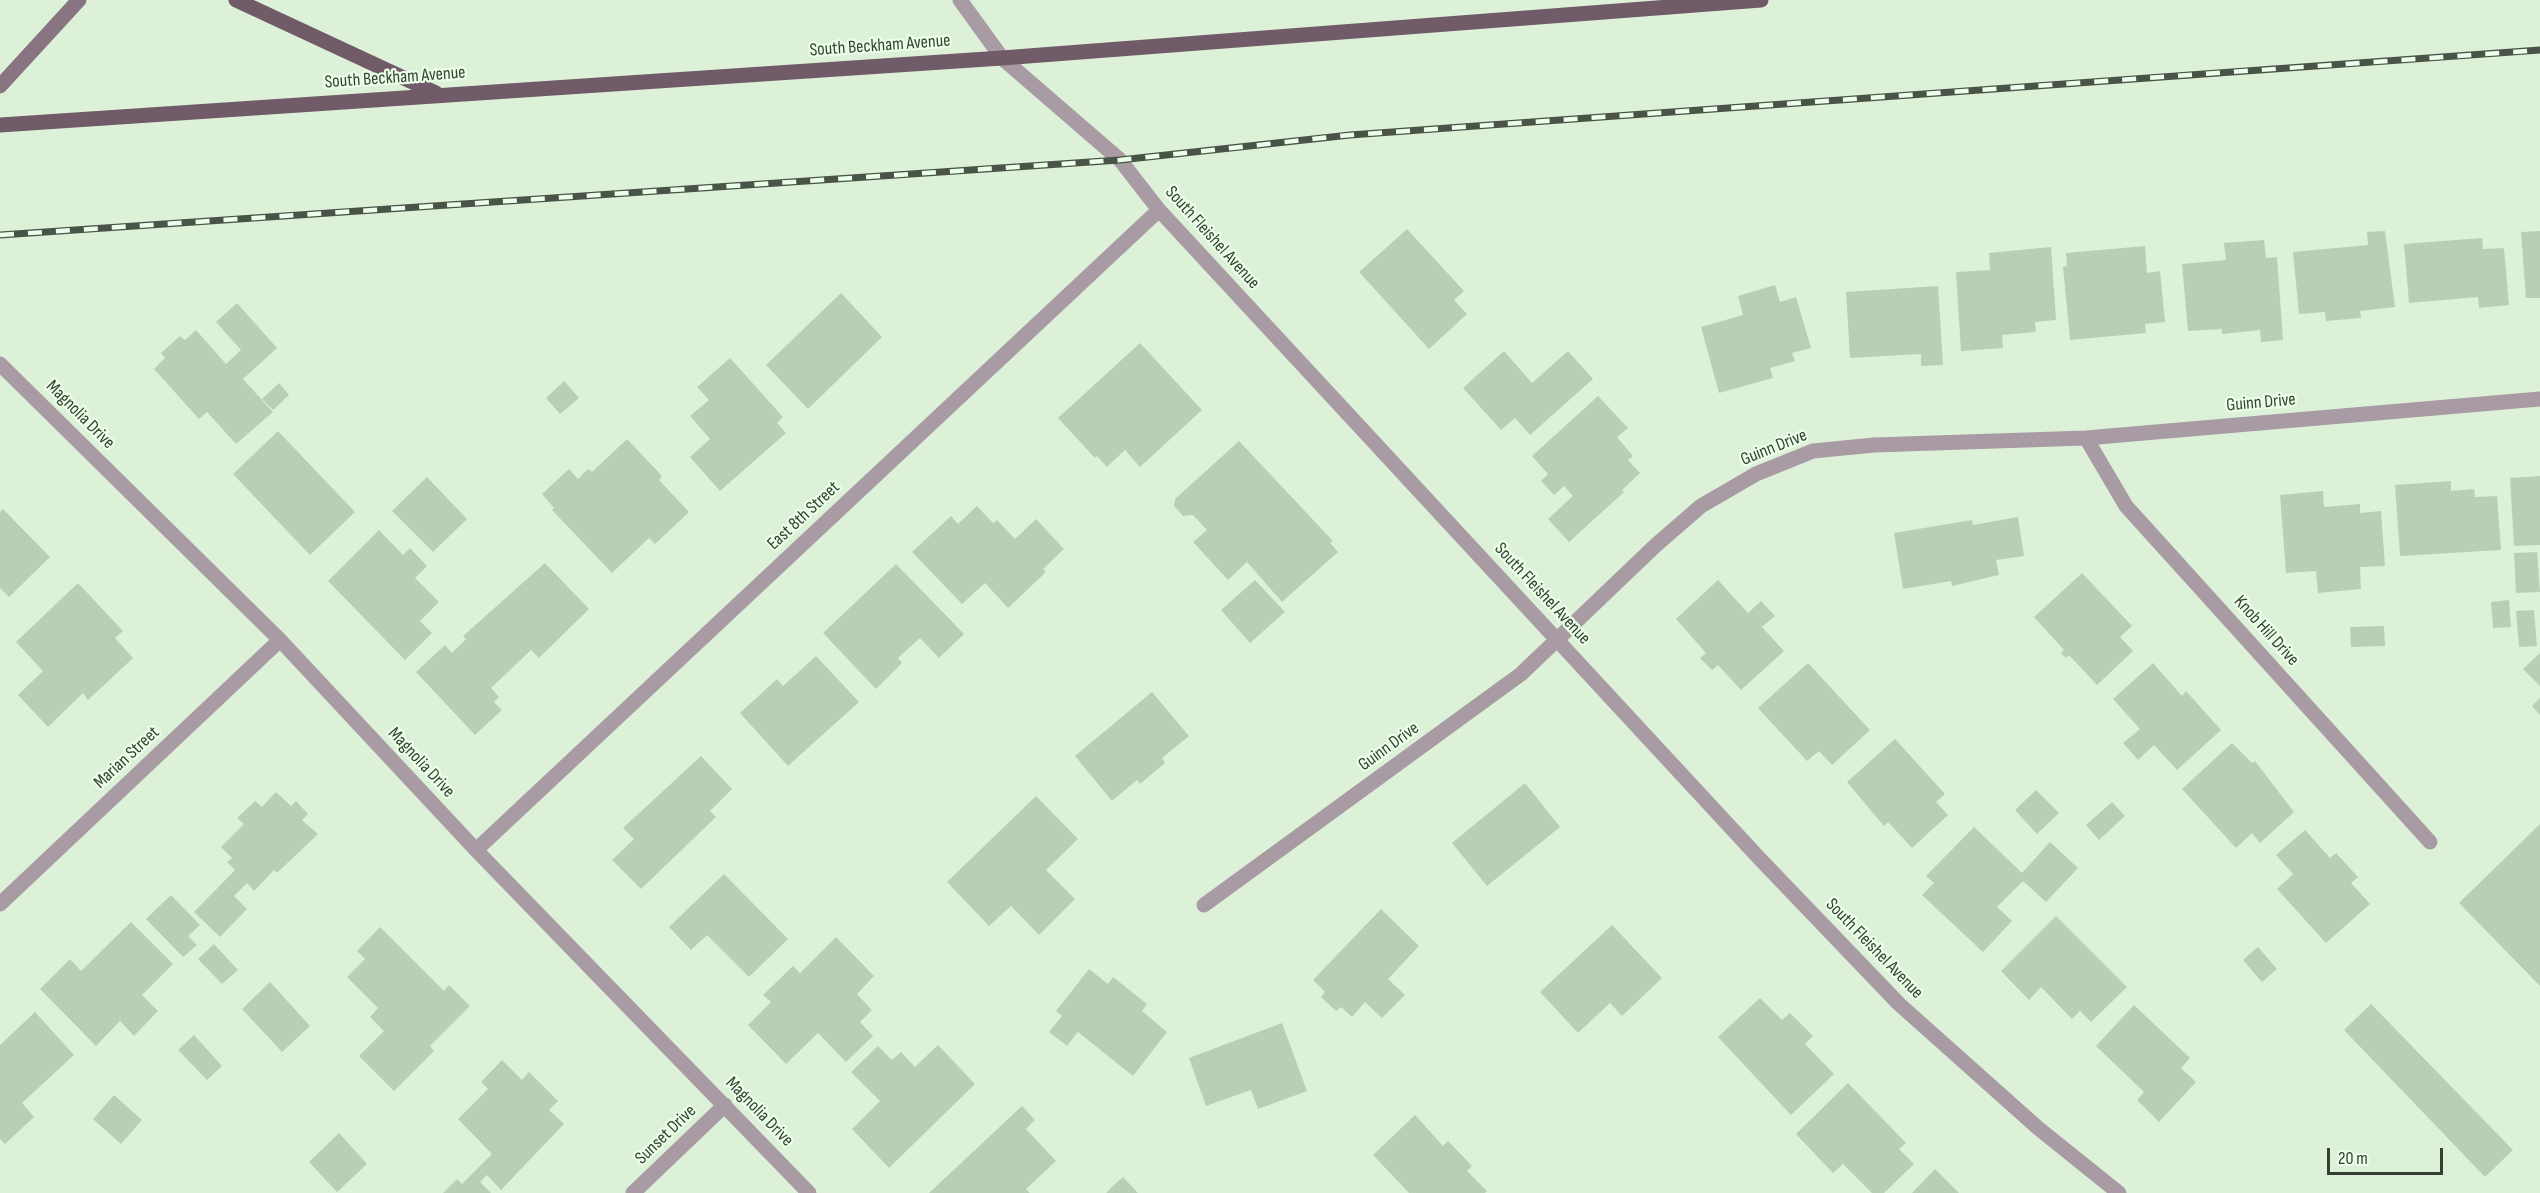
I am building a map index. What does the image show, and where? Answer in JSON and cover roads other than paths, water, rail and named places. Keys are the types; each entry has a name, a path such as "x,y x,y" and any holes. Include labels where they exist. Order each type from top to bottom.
{"main road":[{"path":"0,86 79,0"},
{"path":"236,0 439,94"},
{"name":"South Beckham Avenue","path":"0,125 1002,58 1761,0"}],"street":[{"name":"South Fleishel Avenue","path":"960,0 1002,58 1120,160 1159,210 1759,858 1899,1004 2002,1098 2119,1193"},
{"name":"East 8th Street","path":"476,850 1159,210"},
{"name":"Magnolia Drive","path":"0,364 280,640 476,850 810,1193"},
{"name":"Guinn Drive","path":"1204,905 1486,700 1559,640 1656,545 1701,506 1756,474 1813,450 1874,445 2086,438 2540,399"},
{"name":"Knob Hill Drive","path":"2086,438 2126,506 2430,842"},
{"name":"Marian Street","path":"0,904 280,640"},
{"name":"Sunset Drive","path":"633,1193 725,1105"}],"railway":[{"path":"0,235 1120,160 1350,135 2540,50"}]}
